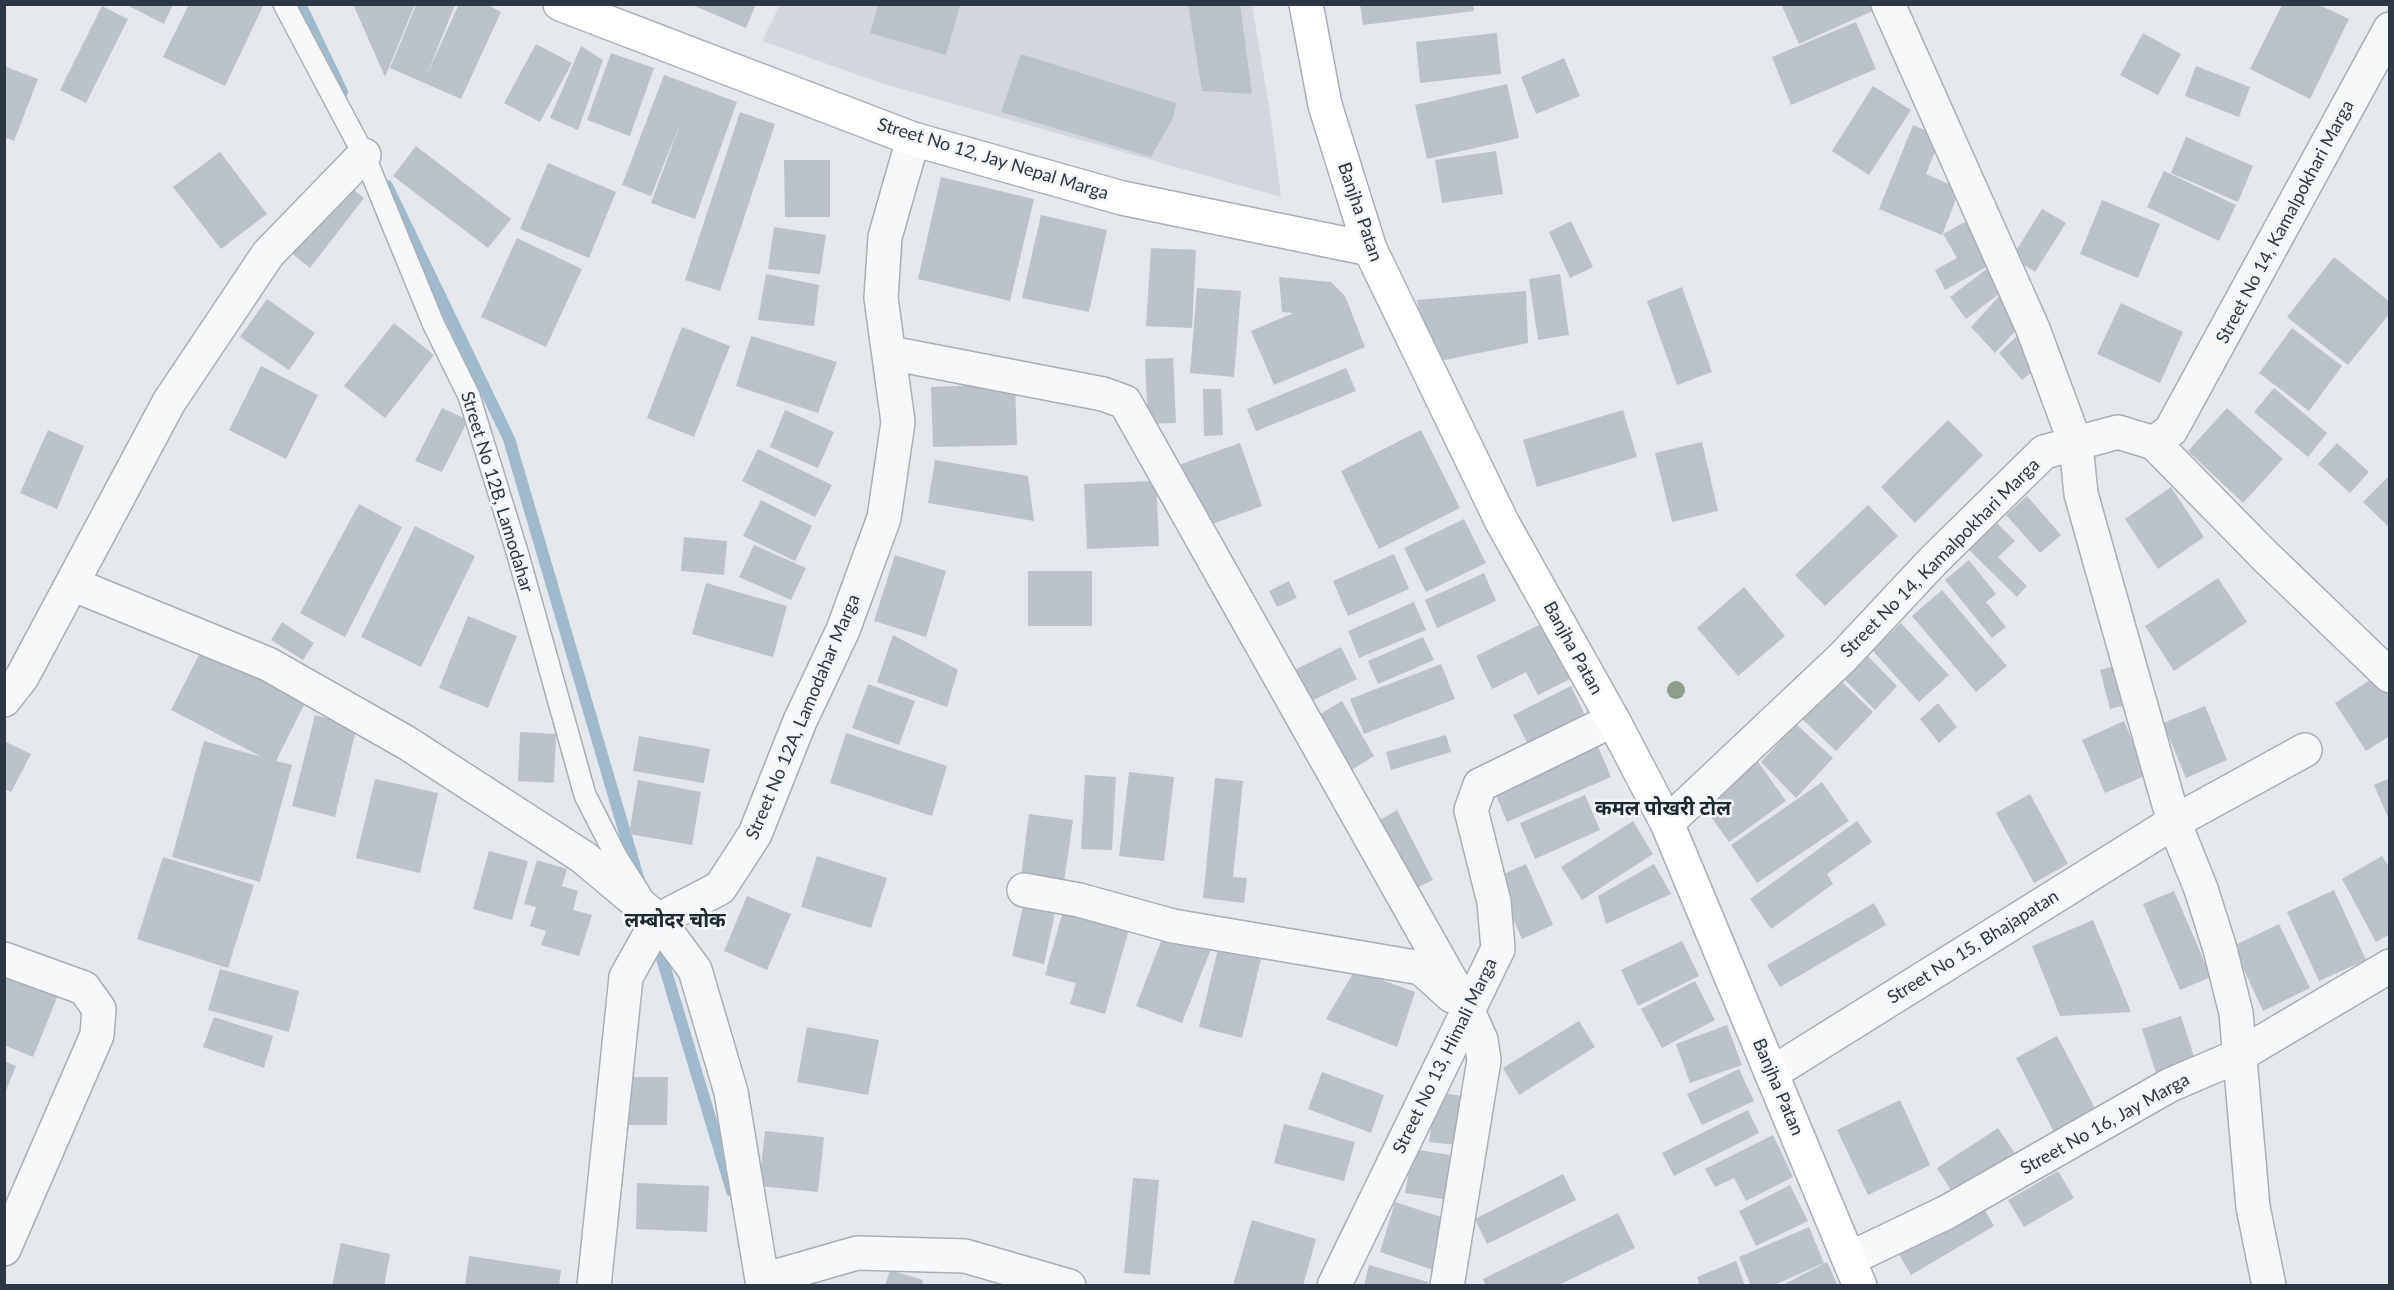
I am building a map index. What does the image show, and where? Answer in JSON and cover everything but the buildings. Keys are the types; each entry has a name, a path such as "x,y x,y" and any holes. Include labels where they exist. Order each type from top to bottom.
{"main road":[{"name":"Street No 12, Jay Nepal Marga","path":"560,4 913,139 1122,198 1370,249"},
{"name":"Banjha Patan","path":"1306,4 1325,105 1370,249 1502,522 1613,720 1667,823 1855,1272"}],"street":[{"path":"1888,4 2033,330 2076,445 2081,494 2174,822 2201,889 2220,949 2236,1012 2238,1056 2253,1207 2269,1286"},
{"name":"Street No 14, Kamalpokhari Marga","path":"1667,823 1842,658 1934,560 2044,452 2118,432 2154,443 2171,430 2184,410 2390,29"},
{"name":"Street No 12A, Lamodahar Marga","path":"658,920 720,888 755,834 800,721 843,630 884,518 898,422 881,298 885,237 913,139"},
{"path":"4,700 22,677 169,402 268,254 364,154"},
{"path":"890,352 1102,394 1125,402 1467,1009 1481,1040 1484,1060 1448,1286"},
{"path":"2154,443 2266,557 2390,676"},
{"path":"72,584 268,664 377,726 583,858 658,920 695,970 731,1092 763,1283 857,1253 965,1256 1069,1286"},
{"name":"Street No 13, Himali Marga","path":"1334,1286 1498,949 1494,902 1471,810 1480,785 1613,720"},
{"name":"Street No 15, Bhajapatan","path":"1772,1073 2174,822 2305,750"},
{"path":"1024,890 1079,900 1173,926 1421,968 1467,1009"},
{"path":"594,1286 626,977 658,920"},
{"path":"4,959 84,988 99,1009 98,1035 4,1249"},
{"name":"Street No 16, Jay Marga","path":"1855,1272 1947,1212 2170,1085 2238,1056 2390,966"}],"lane":[{"name":"Street No 12B, Lamodahar","path":"284,4 364,154 433,323 469,396 518,555 585,795 617,858 658,920"}],"shaded area":[{"path":"780,5 1252,5 1271,118 1281,197 881,83 762,41"}],"waterway":[{"path":"300,4 342,92"},
{"path":"387,186 509,439 639,881"},
{"path":"655,935 732,1191"}],"district":[{"name":"कमल पोखरी टोल","path":"1663,809"},
{"name":"लम्बोदर चोक","path":"675,921"}]}
